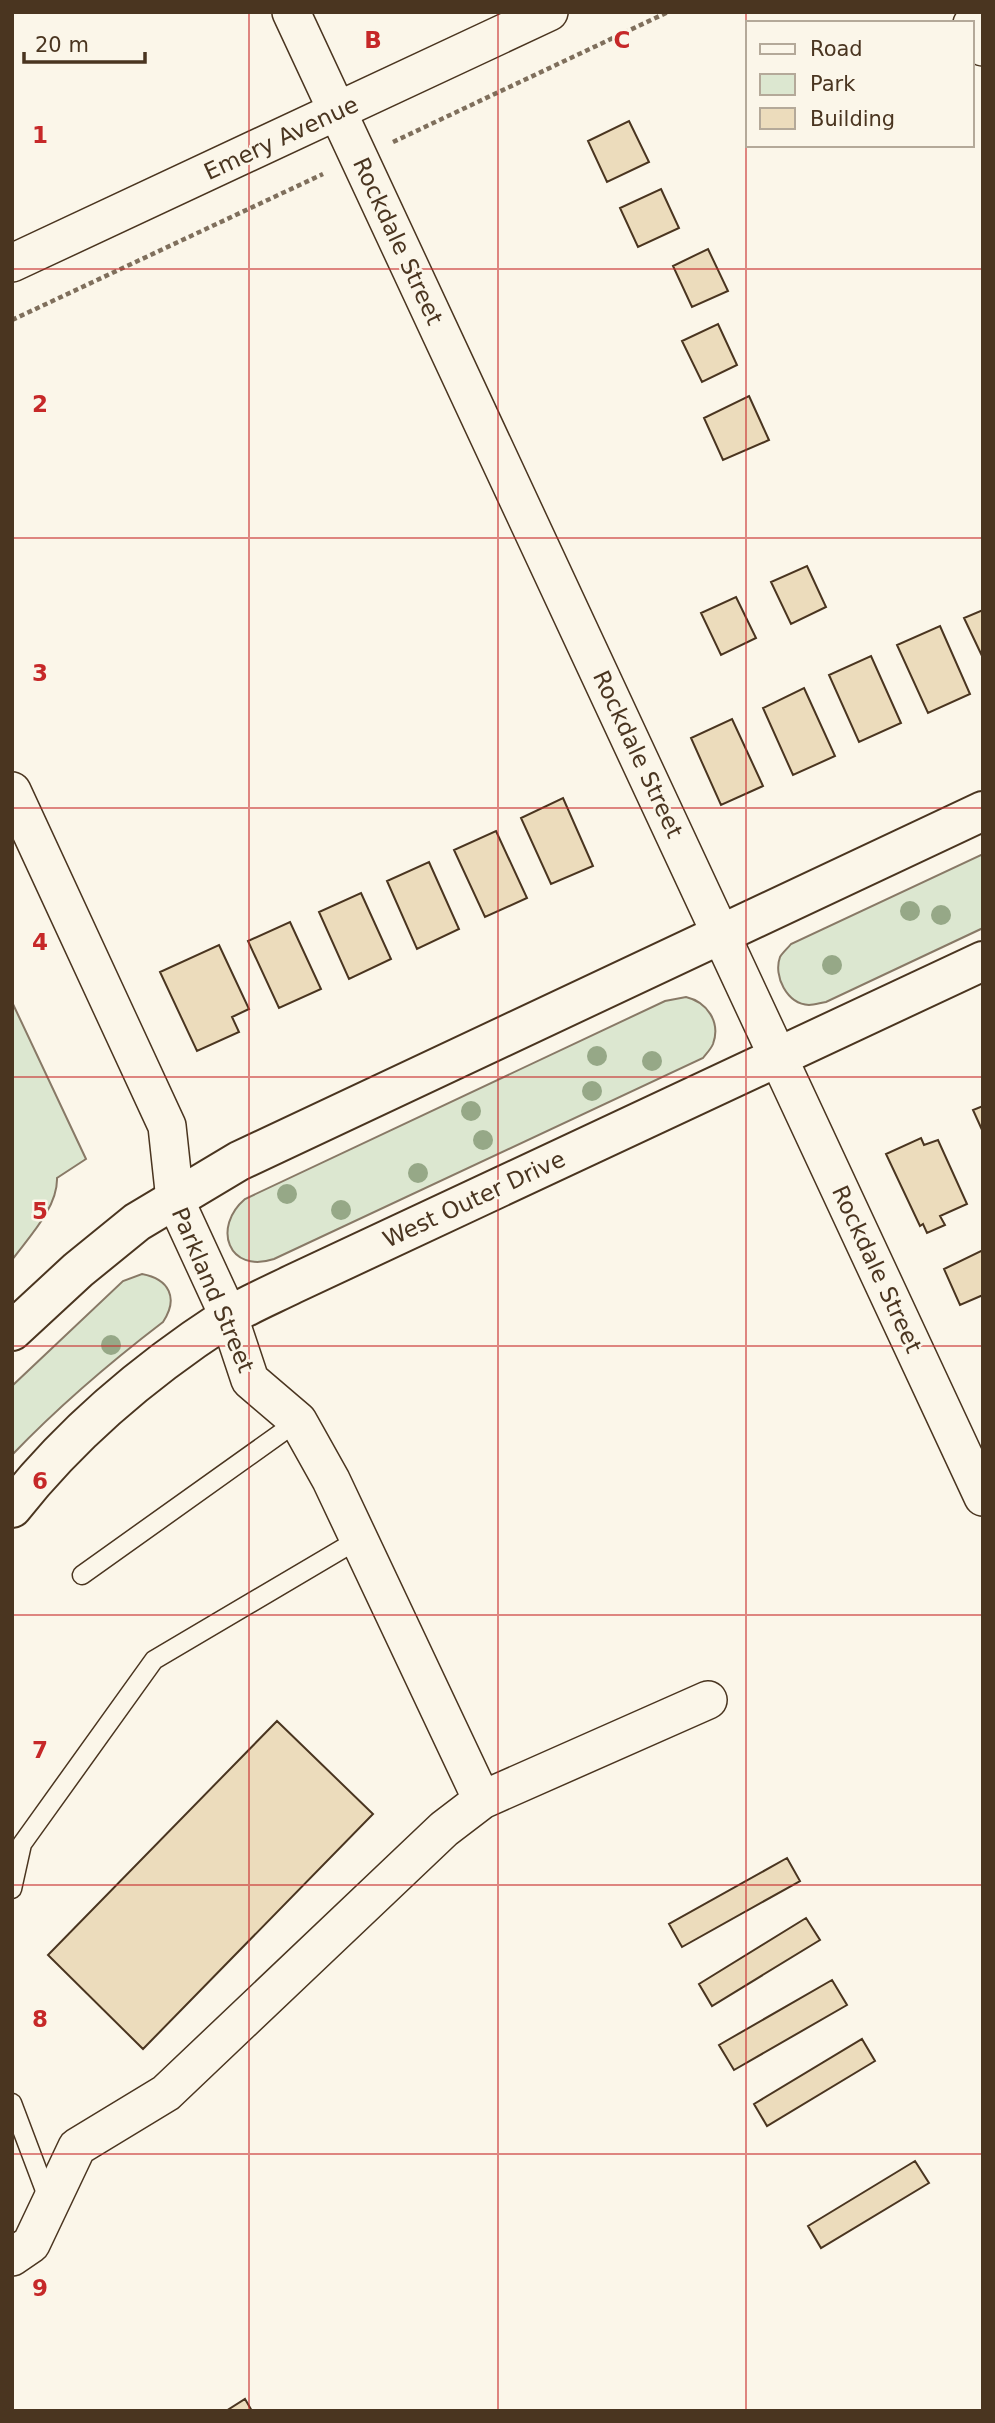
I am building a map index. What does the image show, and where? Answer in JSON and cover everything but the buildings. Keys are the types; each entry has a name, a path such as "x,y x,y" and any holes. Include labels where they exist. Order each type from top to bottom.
{"main road":[{"path":"12,1332 78,1270 127,1230 239,1161 983,811"},
{"name":"West Outer Drive","path":"12,1508 36,1478 90,1422 164,1362 229,1317 305,1278 983,961"}],"street":[{"name":"Rockdale Street","path":"291,12 983,1497"},
{"name":"Emery Avenue","path":"12,264 549,12"},
{"path":"974,27 983,47"},
{"name":"Parkland Street","path":"12,791 167,1126 176,1200 229,1317 250,1380 298,1421 331,1480 482,1800"},
{"path":"12,2257 32,2244 77,2147 166,2093 444,1829 482,1800 708,1700"}],"lane":[{"path":"82,1574 298,1421"},
{"path":"12,1889 22,1844 154,1660 359,1539"},
{"path":"12,2103 50,2203"}],"path":[{"path":"389,144 668,12"},
{"path":"12,320 330,171"}],"green space":[{"path":"983,854 983,928 826,1002 811,1005 801,1003 788,994 780,980 778,964 780,957 791,944"},
{"path":"686,997 706,1008 714,1021 713,1044 703,1058 274,1259 258,1262 245,1260 236,1254 230,1245 229,1222 245,1199 665,1001"},
{"path":"12,1002 86,1159 57,1178 48,1211 12,1260"},
{"path":"142,1274 159,1280 169,1291 170,1305 163,1322 85,1386 12,1455 12,1386 123,1281"}]}
